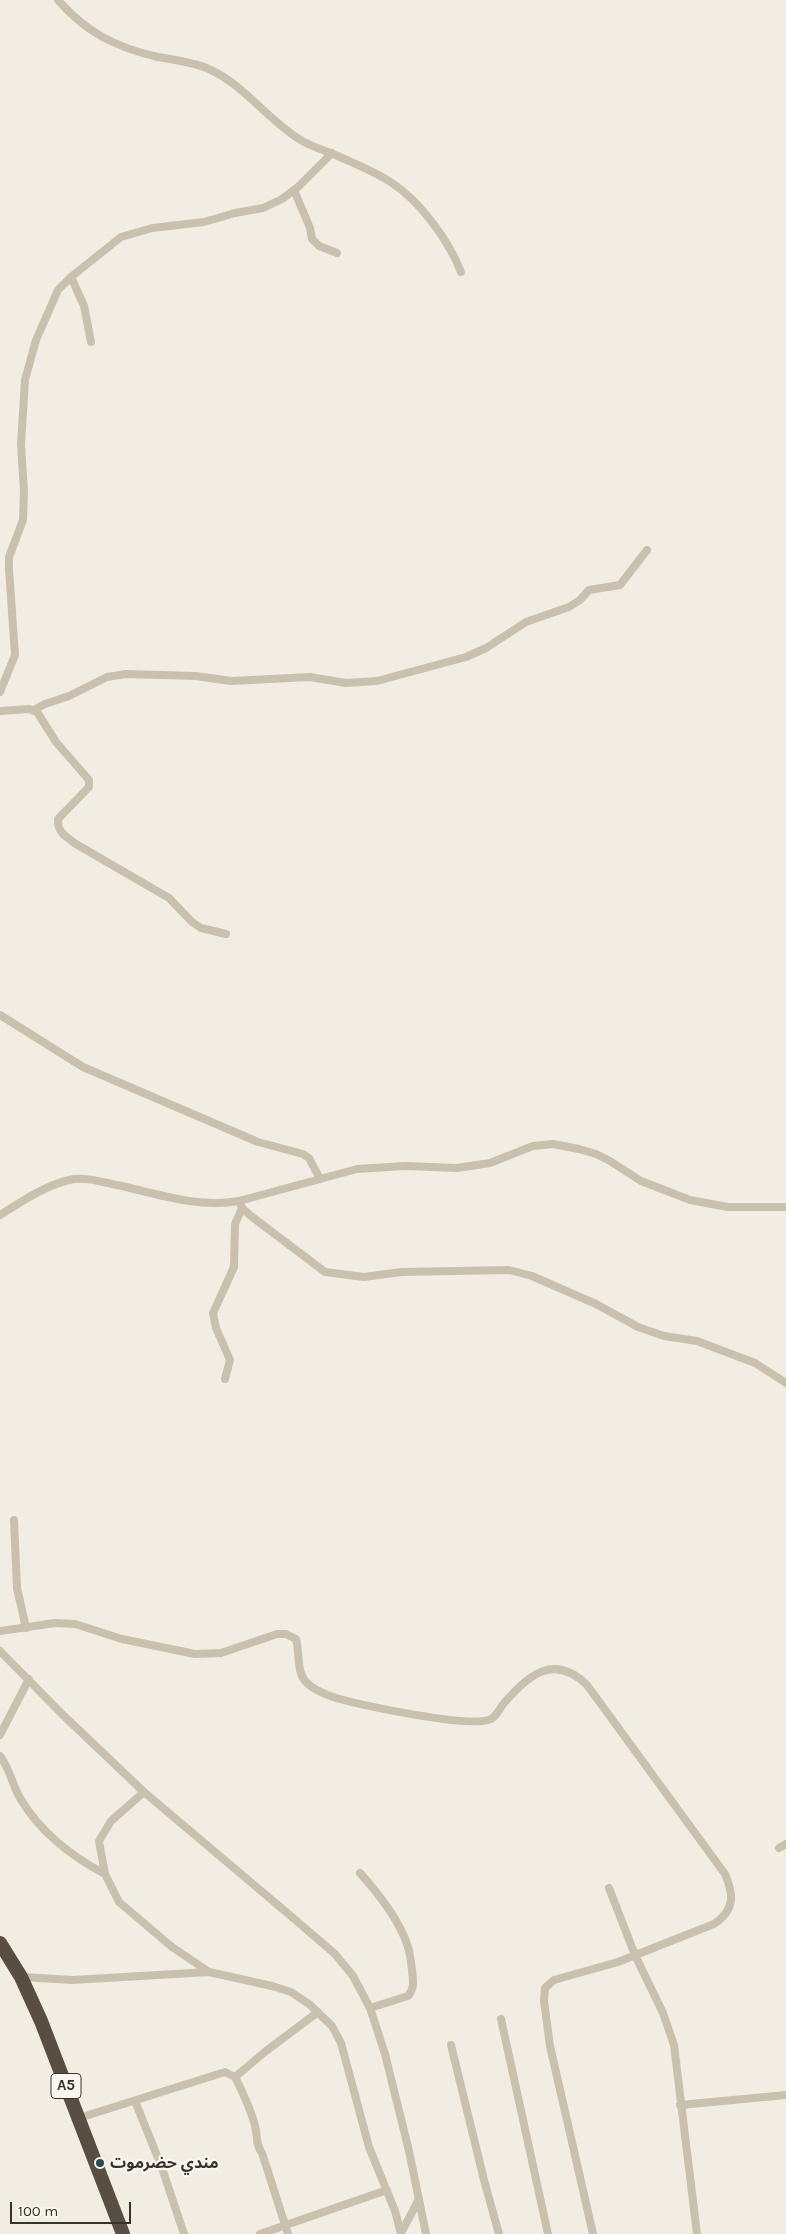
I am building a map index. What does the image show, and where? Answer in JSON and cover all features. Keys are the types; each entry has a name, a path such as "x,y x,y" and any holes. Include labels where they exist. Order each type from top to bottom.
{"highway":[{"name":"A5","path":"0,1943 21,1977 42,2021 122,2234"},
{"name":"A5","path":"0,1959 32,2020 114,2234"}],"street":[{"path":"58,0 91,30 115,45 149,55 200,65 227,78 299,140 332,153 379,176 403,191 450,247 461,272"},
{"path":"0,692 15,655 9,569 12,547 23,520 24,491 21,445 25,380 36,340 58,290 108,247 128,234 152,228 204,222 235,213 263,208 294,190 332,153"},
{"path":"294,190 310,228 312,239 319,246 337,252"},
{"path":"72,277 84,306 90,342"},
{"path":"0,711 34,710 69,696 107,677 126,674 196,676 232,680 310,676 346,683 376,681 397,676 475,653 526,622 580,600 589,590 620,585 647,550"},
{"path":"34,710 40,716 56,742 89,780 88,787 58,819 62,834 169,898 192,922 201,928 226,934"},
{"path":"0,1015 83,1067 258,1142 303,1154 309,1158 320,1179"},
{"path":"0,1215 49,1187 75,1179 94,1181 208,1204 241,1205 320,1179 374,1167 457,1168 474,1166 504,1158 533,1146 553,1144 565,1145 596,1154 641,1181 690,1200 728,1207 786,1207"},
{"path":"225,1379 230,1360 216,1328 213,1313 234,1267 235,1224 241,1205"},
{"path":"241,1205 325,1272 364,1277 400,1272 509,1270 532,1276 588,1300 638,1327 664,1336 697,1341 755,1363 786,1383"},
{"path":"14,1520 17,1588 26,1628"},
{"path":"0,1631 55,1623 75,1624 122,1639 195,1654 221,1653 277,1634 286,1634 296,1639 301,1676 314,1689 345,1700 430,1717 478,1722 492,1719 516,1690 532,1677 543,1672 564,1668 576,1674 588,1685 719,1866 731,1888 732,1899 722,1918 714,1924 607,1966 554,1980 545,1988 544,1995 550,2046 593,2234"},
{"path":"0,1651 62,1715 144,1792 334,1954 362,1989 370,2008 398,2107 426,2234"},
{"path":"0,1735 29,1679"},
{"path":"0,1756 13,1779 19,1796 31,1814 57,1842 82,1862 105,1874"},
{"path":"144,1792 111,1821 99,1842 105,1874 119,1902 172,1947 210,1972"},
{"path":"360,1873 374,1889 401,1930 408,1945 413,1982 412,1992 408,1996 370,2008"},
{"path":"609,1888 674,2045 697,2234"},
{"path":"21,1977 73,1980 210,1972 291,1992 318,2012 332,2026 341,2043 369,2147 387,2190 401,2234"},
{"path":"235,2077 266,2050 318,2012"},
{"path":"501,2019 548,2234"},
{"path":"451,2045 484,2180 500,2234"},
{"path":"78,2118 135,2102 225,2072 235,2077 251,2112 256,2127 257,2146 262,2153 288,2234"},
{"path":"680,2105 786,2095"},
{"path":"135,2102 162,2168 184,2234"},
{"path":"260,2234 387,2190"},
{"path":"401,2234 419,2199"}],"place":[{"name":"مندي حضرموت","path":"100,2163"}]}
